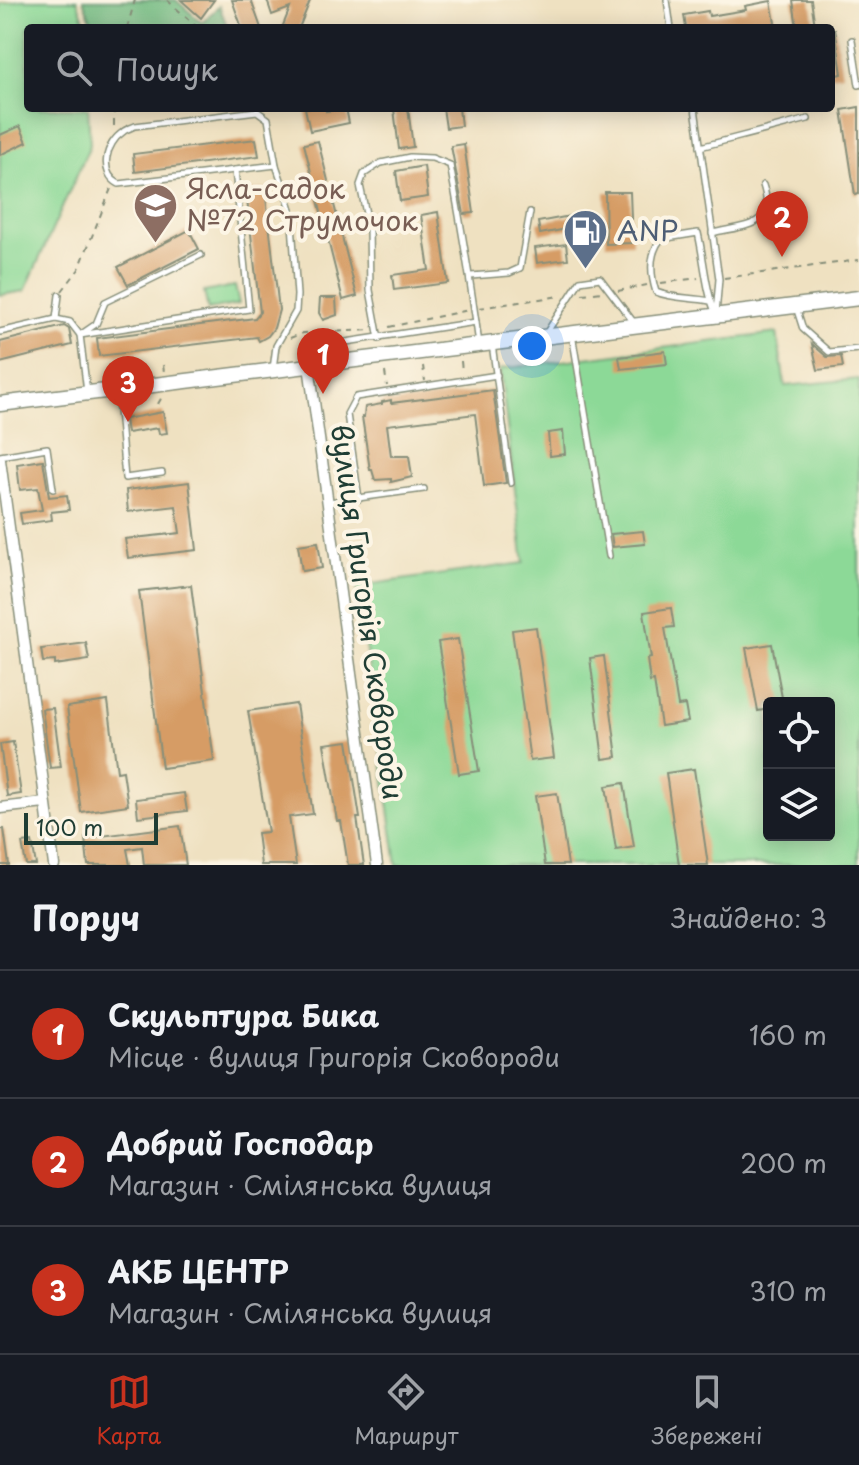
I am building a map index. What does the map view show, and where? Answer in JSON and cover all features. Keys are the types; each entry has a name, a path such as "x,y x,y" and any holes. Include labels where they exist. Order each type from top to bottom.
{"main road":[{"path":"0,404 636,325 713,308 796,306 859,298"}],"street":[{"name":"вулиця Григорія Сковороди","path":"309,365 377,865"},
{"path":"0,458 54,865"},
{"path":"0,808 45,803"}],"lane":[{"path":"667,0 670,24"},
{"path":"852,40 859,85"},
{"path":"249,112 135,126 121,132 114,141 106,157 106,169 115,182 276,165"},
{"path":"258,112 268,119 276,165 291,209 297,295 296,311 276,346 273,370"},
{"path":"696,112 719,279 713,308"},
{"path":"700,147 808,119"},
{"path":"379,339 370,290 369,228 360,185 364,174 381,163 410,157 432,158 450,165 471,276 473,309 497,375 511,483"},
{"path":"80,335 249,309 235,170"},
{"path":"712,233 757,222 763,217 768,210 763,185"},
{"path":"471,276 509,273 520,268 530,212"},
{"path":"698,233 713,308 693,297 671,298 656,292 653,284 653,249 661,239 698,233"},
{"path":"80,335 96,324 105,302 201,255"},
{"path":"544,336 580,281 600,278 636,325"},
{"path":"56,319 59,295"},
{"path":"796,306 803,329 829,352 859,349"},
{"path":"0,332 56,319 70,322 80,335 87,392"},
{"path":"309,365 320,346 476,322"},
{"path":"572,333 609,556"},
{"path":"359,499 347,414 356,397 497,375"},
{"path":"113,389 119,410 125,478 162,473"},
{"path":"0,458 47,448 53,489"},
{"path":"328,502 424,489"}],"path":[{"path":"128,24 135,0"},
{"path":"167,0 194,24"},
{"path":"114,112 114,141"},
{"path":"59,295 79,269 108,191 115,182"},
{"path":"719,279 859,260"},
{"path":"276,346 303,333 378,330 473,309 708,276"},
{"path":"461,361 463,380"},
{"path":"163,365 164,373"},
{"path":"423,366 426,386"},
{"path":"385,372 388,392"},
{"path":"158,404 166,391"}],"green space":[{"path":"21,0 77,0 86,24 24,24 24,112 88,112 90,145 25,291 0,295 0,4"},
{"path":"83,0 176,0 202,23 219,6 226,24 92,24"},
{"path":"235,286 239,304 208,310 204,292"},
{"path":"777,333 785,386 859,379 859,865 397,865 357,586 524,563 500,369"}],"building":[{"path":"181,0 214,0 201,18"},
{"path":"232,0 251,0 260,24 241,24"},
{"path":"267,0 310,0 301,24 284,24 290,8 272,15"},
{"path":"793,0 811,0 815,24 796,24"},
{"path":"771,1 775,24 685,24 684,15 708,11 709,16 746,10 745,6"},
{"path":"835,29 842,74 835,75"},
{"path":"859,107 859,194 855,195 842,110"},
{"path":"306,112 347,112 349,123 310,131"},
{"path":"394,112 409,112 413,147 399,149"},
{"path":"444,112 459,112 461,126 446,128"},
{"path":"20,126 27,142 0,155 0,135"},
{"path":"256,139 259,156 135,172 133,154"},
{"path":"318,141 357,296 343,300 304,144"},
{"path":"464,144 474,213 464,214 451,146"},
{"path":"424,166 428,197 400,201 396,171"},
{"path":"265,189 279,310 274,328 268,336 259,341 257,337 99,356 97,338 255,318 260,312 246,191"},
{"path":"605,192 630,192 632,243 606,244"},
{"path":"438,212 448,283 394,290 392,275 429,270 421,215"},
{"path":"581,214 583,226 540,234 538,222"},
{"path":"189,230 199,249 128,285 118,267"},
{"path":"566,244 568,259 537,263 535,248"},
{"path":"320,298 336,298 337,315 323,320 319,313"},
{"path":"64,326 69,329 72,345 0,363 0,342"},
{"path":"812,344 827,357 841,356 843,367 818,370"},
{"path":"665,351 667,364 621,369 619,357"},
{"path":"493,390 506,483 484,486 475,414 387,425 391,456 409,456 412,477 391,482 391,479 375,480 370,470 362,417 365,407 391,400 391,403"},
{"path":"163,412 167,433 159,434 158,428 127,433 125,419"},
{"path":"563,431 565,454 550,456 548,433"},
{"path":"43,460 49,497 67,495 69,510 51,512 52,520 22,524 20,513 42,510 38,488 20,490 17,464"},
{"path":"189,482 197,550 128,558 125,539 180,533 176,506 128,512 126,490"},
{"path":"643,531 645,544 613,547 611,534"},
{"path":"318,542 322,568 302,571 298,545"},
{"path":"191,585 214,761 162,768 139,591"},
{"path":"671,608 674,627 665,628 678,706 685,705 688,722 661,726 654,681 650,682 647,659 651,658 644,612"},
{"path":"536,627 554,758 530,761 512,630"},
{"path":"458,639 479,771 459,774 438,642"},
{"path":"86,643 89,660 55,665 55,661 43,662 41,649"},
{"path":"772,644 782,697 763,697 763,710 758,711 746,648"},
{"path":"604,656 617,757 603,759 590,658"},
{"path":"108,701 117,772 123,771 128,805 81,812 67,707"},
{"path":"296,704 313,814 289,817 296,865 261,865 257,833 268,832 248,711"},
{"path":"53,708 61,767 50,768 42,709"},
{"path":"348,741 364,865 348,865 324,744"},
{"path":"13,742 21,794 7,796 0,744"},
{"path":"694,769 708,865 679,865 666,773"},
{"path":"624,783 634,847 616,850 606,786"},
{"path":"184,793 187,811 138,817 136,799"},
{"path":"557,793 568,865 545,865 535,796"},
{"path":"180,826 186,865 144,865 142,847 127,849 130,865 88,865 85,838"},
{"path":"0,829 4,829 9,865 0,865"},
{"path":"32,842 36,865 26,865 22,843"}],"place":[{"name":"Ясла-садок №72 Струмочок","path":"155,244"},
{"name":"Добрий Господар","path":"782,257"},
{"name":"ANP","path":"586,270"},
{"name":"Cкульптура Бика","path":"323,394"},
{"name":"АКБ ЦЕНТР","path":"128,422"}]}
